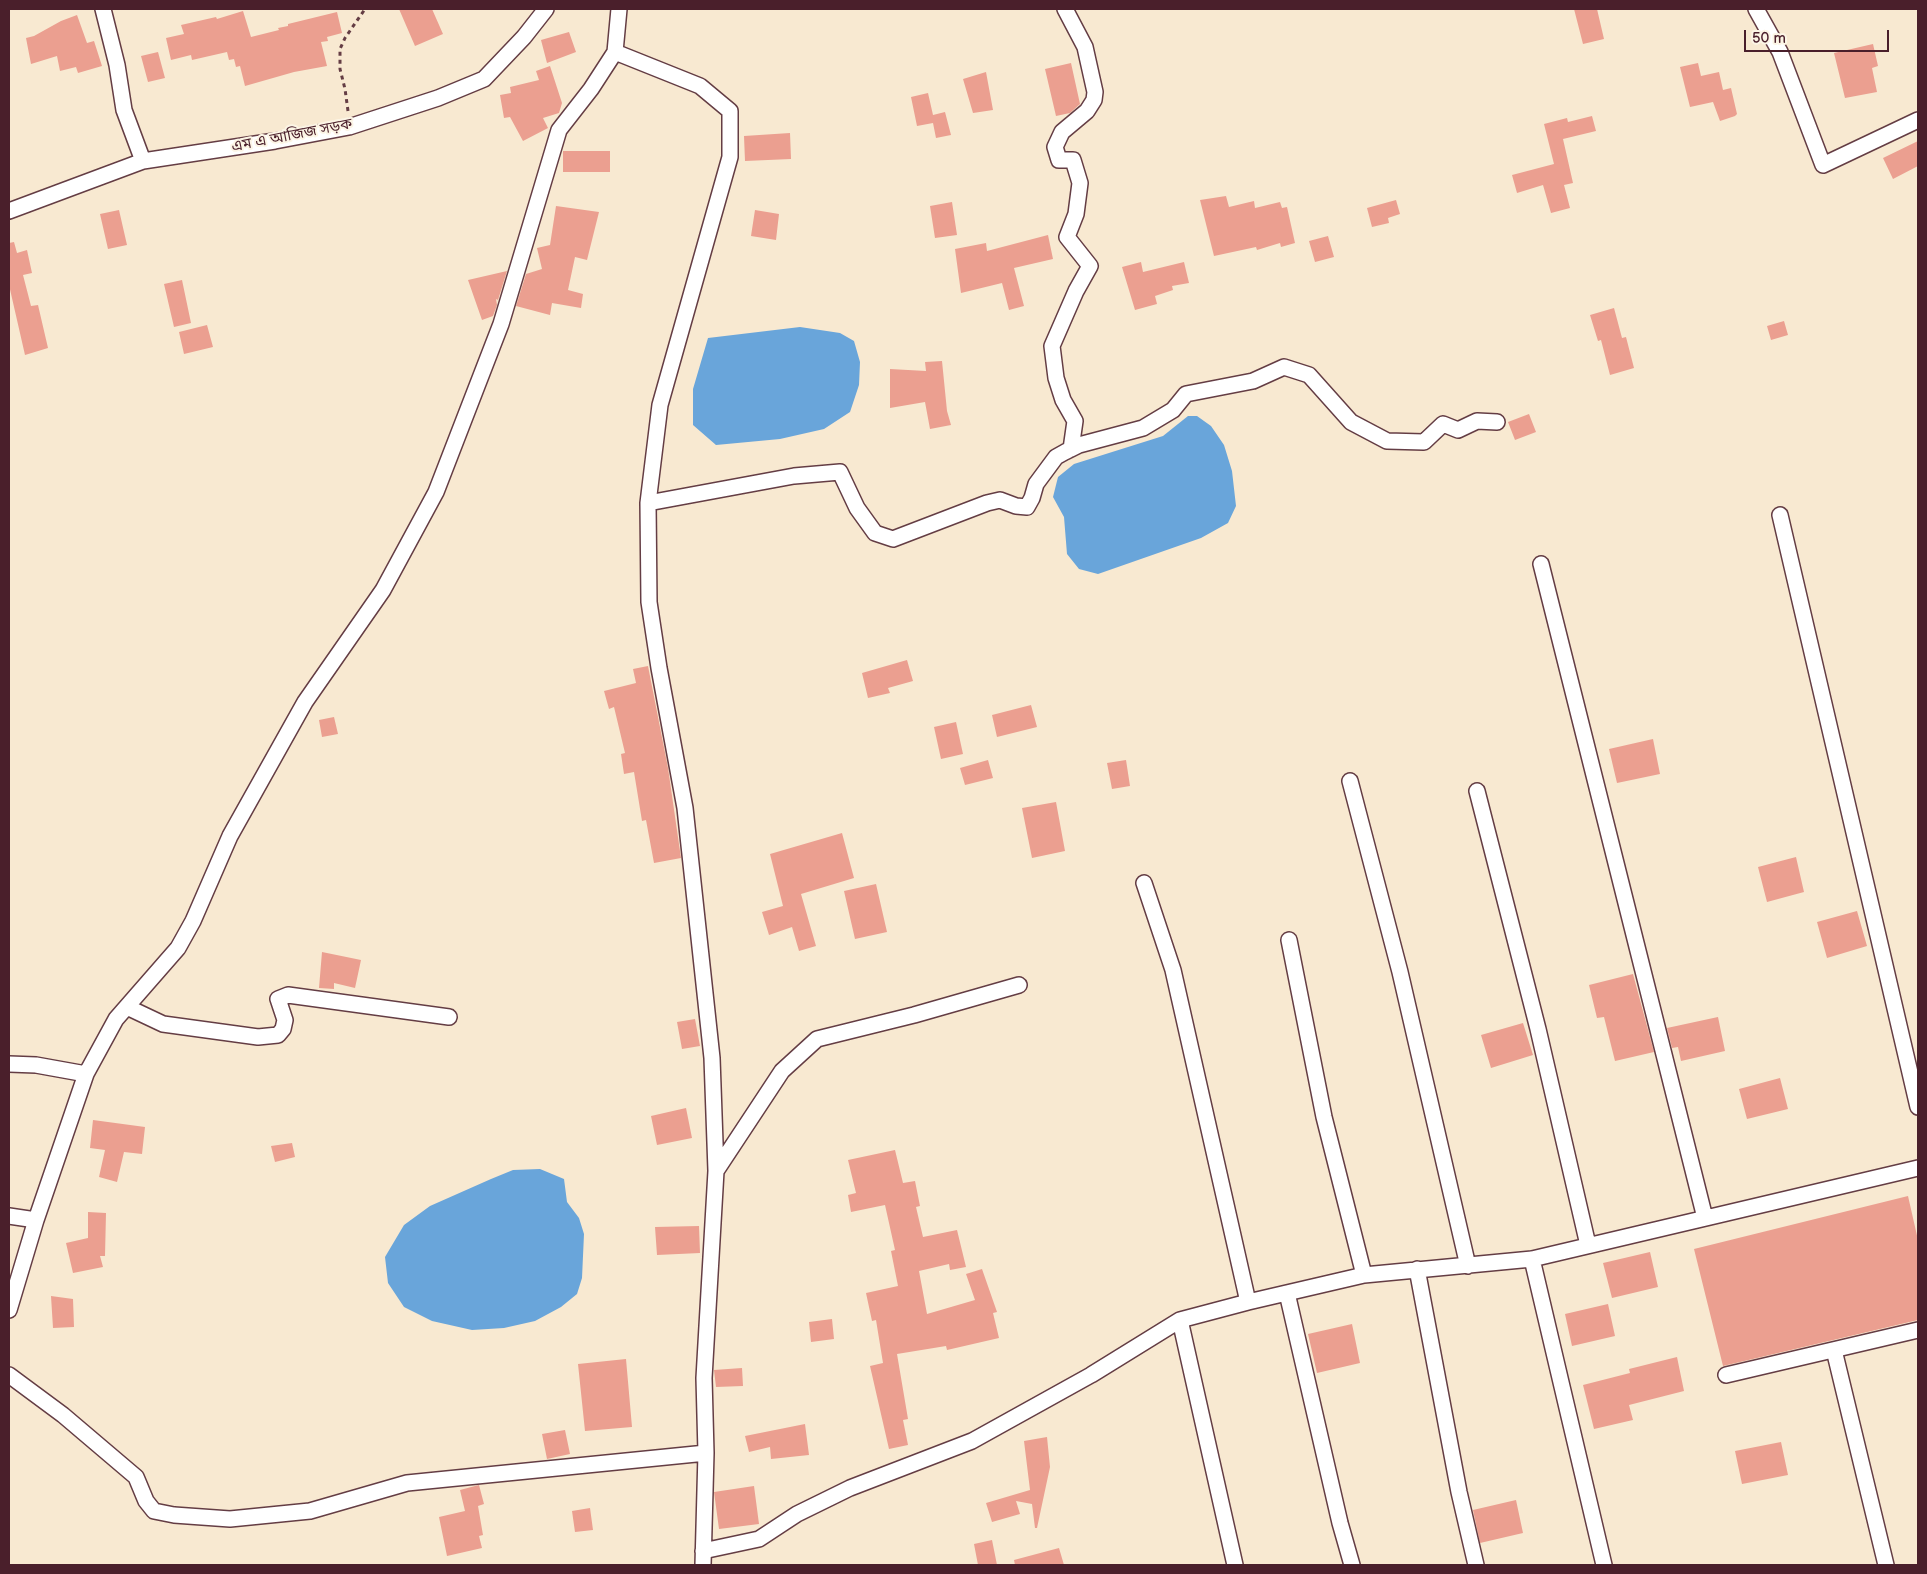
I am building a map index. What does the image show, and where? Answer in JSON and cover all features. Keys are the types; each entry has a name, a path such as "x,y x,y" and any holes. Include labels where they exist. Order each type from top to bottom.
{"street":[{"path":"103,9 117,65 124,110 143,161"},
{"name":"এম এ আজিজ সড়ক","path":"9,211 143,161 275,141 349,127 438,98 484,79 524,37 546,9"},
{"path":"9,1310 36,1220 86,1074 116,1019 178,948 193,921 230,836 305,702 383,590 436,492 501,324 559,130 591,89 615,52 620,9"},
{"path":"1065,9 1084,47 1095,92 1094,100 1087,111 1062,132 1055,146 1059,160 1074,160 1080,183 1076,214 1067,237 1090,266 1076,291 1052,346 1056,378 1063,400 1075,420 1071,449"},
{"path":"1756,9 1780,52 1823,165 1918,120"},
{"path":"615,52 700,86 730,111 730,157 660,405 648,503 649,602 659,668 687,818 712,1058 716,1171 704,1378 706,1453 703,1558 759,1539 797,1514 850,1488 972,1441 1091,1375 1180,1320 1364,1275 1532,1259 1918,1168"},
{"path":"648,503 794,476 840,472 857,508 875,533 893,539 987,503 1000,500 1016,506 1027,506 1032,498 1036,484 1056,457 1071,449 1143,428 1173,410 1186,394 1253,382 1284,367 1309,375 1351,422 1387,441 1424,442 1443,424 1458,430 1477,421 1497,422"},
{"path":"1780,515 1918,1107"},
{"path":"1541,564 1705,1218"},
{"path":"1350,781 1400,972 1468,1266"},
{"path":"1477,791 1538,1029 1588,1245"},
{"path":"1144,883 1173,970 1248,1302"},
{"path":"1289,940 1324,1117 1364,1275"},
{"path":"716,1171 782,1071 816,1039 914,1015 1019,985"},
{"path":"127,1008 163,1024 258,1037 278,1035 283,1029 285,1020 278,999 288,995 450,1017"},
{"path":"9,1064 36,1065 86,1074"},
{"path":"9,1216 36,1220"},
{"path":"1532,1259 1604,1565"},
{"path":"1416,1269 1459,1492 1476,1565"},
{"path":"1287,1293 1340,1523 1352,1565"},
{"path":"1180,1320 1235,1565"},
{"path":"1726,1375 1918,1330"},
{"path":"1834,1350 1886,1565"},
{"path":"9,1375 63,1415 136,1477 146,1502 154,1511 174,1515 230,1519 310,1511 407,1483 706,1453"}],"path":[{"path":"349,127 346,89 340,69 340,50 345,38 365,9"}],"water":[{"path":"800,327 840,333 854,341 860,362 859,385 850,412 824,429 780,439 716,445 693,425 693,389 708,338"},
{"path":"1188,416 1197,416 1211,426 1224,445 1232,471 1236,506 1228,523 1201,538 1098,574 1079,569 1067,554 1064,517 1053,497 1058,477 1074,464 1163,436"},
{"path":"540,1169 564,1179 567,1202 579,1218 584,1234 582,1278 577,1294 561,1307 535,1321 504,1328 472,1330 432,1321 404,1307 388,1283 385,1257 404,1225 430,1206 491,1179 513,1170"}],"building":[{"path":"399,9 432,9 443,34 415,46"},
{"path":"1574,9 1597,9 1604,39 1583,44"},
{"path":"243,11 251,37 279,30 278,28 288,26 288,24 337,12 342,33 327,37 328,41 321,42 327,66 294,72 245,86 240,66 236,67 234,59 229,60 227,52 192,60 191,55 171,60 166,38 184,34 181,25 216,17 217,19"},
{"path":"77,15 87,43 94,41 102,66 78,73 76,67 60,71 57,56 31,64 26,38"},
{"path":"569,32 576,52 547,63 541,40"},
{"path":"1873,44 1878,66 1872,68 1877,92 1845,98 1834,53"},
{"path":"158,52 165,78 148,82 141,56"},
{"path":"1071,63 1080,104 1070,113 1056,116 1045,69"},
{"path":"1698,63 1701,76 1719,72 1723,90 1731,88 1737,114 1735,116 1720,121 1713,102 1690,107 1680,67"},
{"path":"550,66 562,103 559,113 543,118 548,128 523,141 510,117 504,118 500,95 511,93 510,87 539,80 536,71"},
{"path":"986,72 993,110 973,113 963,79"},
{"path":"928,93 933,115 945,112 951,135 936,138 933,123 917,126 911,97"},
{"path":"1592,116 1596,131 1563,139 1573,183 1564,185 1570,208 1551,213 1543,185 1517,193 1512,175 1554,164 1544,124 1567,118 1568,122"},
{"path":"790,133 791,159 745,161 744,136"},
{"path":"1918,141 1918,166 1893,179 1883,158"},
{"path":"563,151 610,151 610,172 563,172"},
{"path":"1226,196 1229,207 1254,201 1255,208 1280,202 1282,208 1287,207 1295,243 1281,247 1280,243 1257,250 1256,247 1214,256 1200,200"},
{"path":"1396,200 1400,214 1388,218 1389,223 1372,227 1367,208"},
{"path":"952,202 957,235 935,238 930,206"},
{"path":"556,206 599,212 587,260 575,257 568,290 583,294 581,308 552,303 550,315 516,306 526,274 542,269 537,248 550,245"},
{"path":"119,210 127,245 108,249 100,214"},
{"path":"755,210 779,214 776,240 751,236"},
{"path":"1048,235 1053,259 1014,268 1024,306 1009,310 1002,283 961,293 955,249 986,243 987,251"},
{"path":"1328,236 1334,257 1315,262 1309,241"},
{"path":"14,242 17,253 27,250 32,273 23,275 31,306 38,305 48,348 25,355 9,285 9,243"},
{"path":"1141,262 1143,272 1184,262 1189,283 1172,286 1173,290 1155,296 1157,304 1135,310 1122,267"},
{"path":"507,271 498,300 496,299 497,305 493,316 482,320 468,280"},
{"path":"182,280 191,323 174,327 164,284"},
{"path":"1614,308 1622,338 1626,337 1634,368 1610,375 1601,340 1598,341 1590,315"},
{"path":"1784,321 1788,335 1771,340 1767,326"},
{"path":"207,325 213,347 184,354 179,332"},
{"path":"942,361 947,411 951,425 930,429 925,402 890,408 890,369 926,371 925,362"},
{"path":"1529,414 1536,432 1515,440 1508,422"},
{"path":"907,660 913,681 888,688 890,693 868,698 862,673"},
{"path":"648,666 668,768 681,858 654,863 646,820 642,821 634,772 624,774 621,754 625,753 614,707 609,709 604,691 636,683 633,669"},
{"path":"1031,705 1037,727 997,737 992,715"},
{"path":"334,717 338,734 322,737 319,720"},
{"path":"956,722 963,754 941,759 934,727"},
{"path":"1653,739 1660,774 1617,783 1609,749"},
{"path":"988,760 993,778 965,785 960,768"},
{"path":"1126,760 1130,786 1112,789 1107,763"},
{"path":"1056,802 1065,851 1032,858 1022,808"},
{"path":"842,833 854,878 801,894 816,946 799,951 792,927 769,935 762,912 783,906 770,854"},
{"path":"1796,857 1804,892 1767,902 1758,867"},
{"path":"876,884 887,932 855,939 844,891"},
{"path":"1857,911 1867,946 1827,958 1817,922"},
{"path":"322,952 361,960 355,988 334,983 334,989 319,988"},
{"path":"1633,974 1654,1052 1615,1061 1604,1017 1597,1018 1589,985"},
{"path":"1718,1017 1725,1051 1681,1061 1678,1047 1672,1048 1667,1028"},
{"path":"695,1019 700,1046 682,1049 677,1022"},
{"path":"1523,1023 1533,1055 1491,1068 1481,1035"},
{"path":"1780,1078 1788,1109 1747,1119 1739,1089"},
{"path":"686,1108 692,1138 657,1145 651,1116"},
{"path":"93,1120 145,1127 142,1154 124,1152 117,1182 99,1177 105,1150 90,1148"},
{"path":"292,1143 295,1157 275,1162 271,1146"},
{"path":"895,1150 903,1183 915,1181 920,1206 916,1207 923,1237 957,1230 966,1267 950,1270 949,1264 919,1271 927,1314 975,1300 966,1274 982,1269 997,1312 993,1313 999,1338 947,1350 946,1346 897,1354 908,1419 903,1420 908,1445 889,1449 870,1366 883,1363 876,1320 872,1321 866,1293 898,1286 891,1251 895,1250 885,1205 851,1212 848,1195 856,1193 848,1160"},
{"path":"1908,1196 1918,1240 1918,1320 1723,1366 1694,1249"},
{"path":"88,1212 106,1213 105,1256 100,1256 103,1267 73,1273 66,1243 88,1238"},
{"path":"699,1226 700,1253 657,1255 655,1227"},
{"path":"1650,1252 1658,1287 1612,1298 1603,1263"},
{"path":"51,1296 73,1299 74,1327 53,1328"},
{"path":"1608,1304 1615,1336 1572,1346 1565,1314"},
{"path":"832,1319 834,1339 811,1342 809,1322"},
{"path":"1352,1324 1360,1363 1317,1373 1308,1334"},
{"path":"1677,1357 1684,1391 1629,1405 1633,1420 1594,1429 1583,1385 1630,1373 1629,1369"},
{"path":"626,1359 632,1427 585,1431 578,1364"},
{"path":"742,1368 743,1386 716,1387 714,1370"},
{"path":"805,1424 809,1455 771,1459 770,1447 749,1452 745,1436"},
{"path":"565,1430 570,1454 547,1459 542,1434"},
{"path":"1047,1437 1050,1467 1037,1528 1035,1528 1032,1504 1016,1501 1020,1514 992,1522 986,1503 1030,1490 1024,1441"},
{"path":"1781,1442 1788,1475 1742,1484 1735,1451"},
{"path":"479,1485 484,1504 478,1506 483,1535 479,1536 482,1548 447,1556 439,1517 465,1511 460,1490"},
{"path":"754,1486 759,1524 719,1529 714,1492"},
{"path":"1516,1500 1523,1533 1480,1543 1473,1510"},
{"path":"590,1508 593,1530 575,1532 572,1511"},
{"path":"992,1540 997,1565 978,1565 974,1544"},
{"path":"1059,1548 1064,1565 1015,1565 1014,1560"}]}
